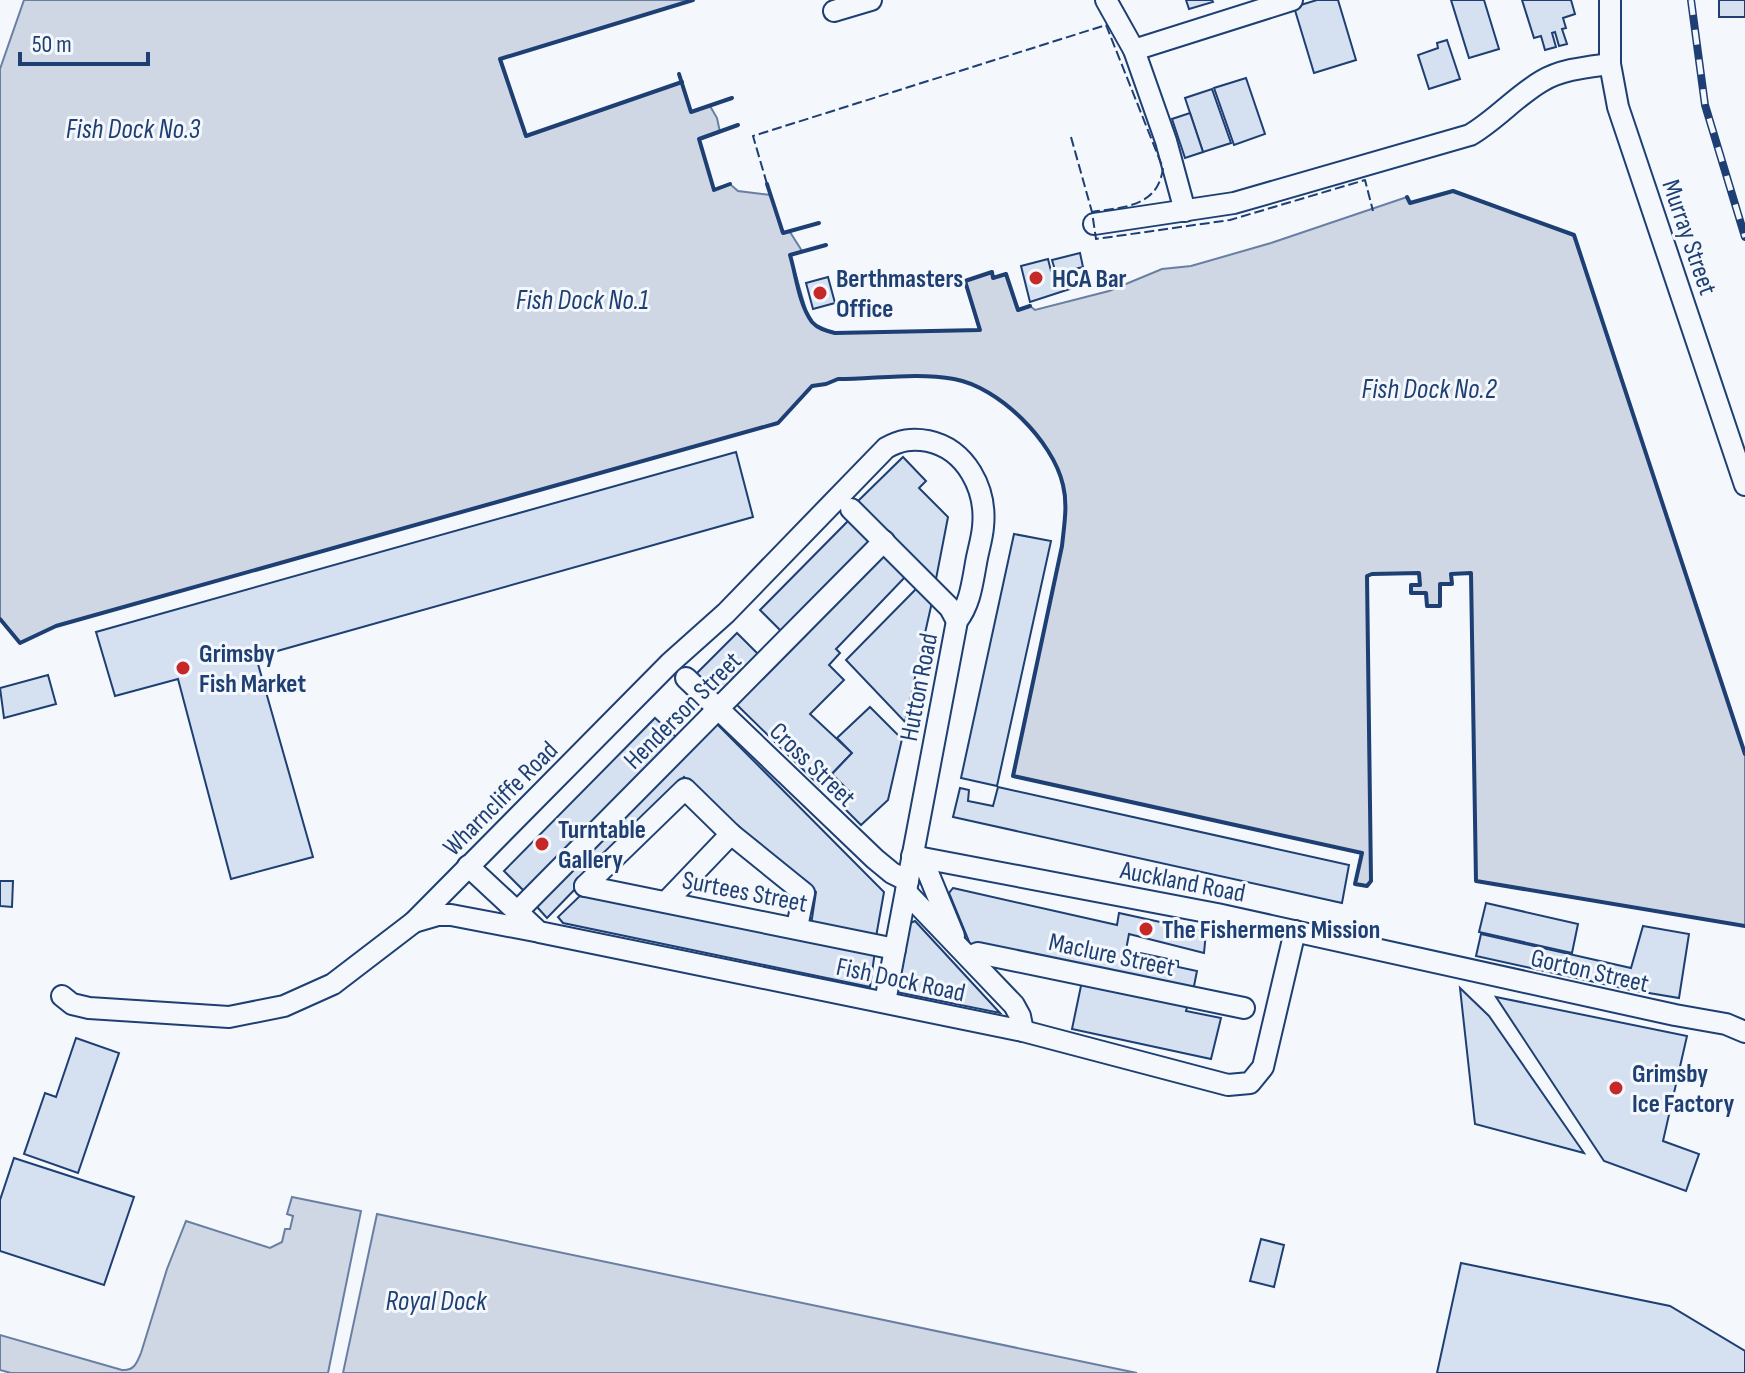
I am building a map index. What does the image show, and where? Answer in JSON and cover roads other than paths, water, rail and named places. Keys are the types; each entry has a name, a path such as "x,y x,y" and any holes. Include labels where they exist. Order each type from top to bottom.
{"street":[{"path":"834,11 871,0"},
{"path":"1106,0 1134,50 1166,141 1185,211"},
{"path":"1134,50 1292,0"},
{"name":"Murray Street","path":"1610,0 1610,64 1618,107 1745,485"},
{"path":"1094,224 1234,203 1470,135 1486,126 1543,80 1564,72 1610,64"},
{"name":"Hutton Road","path":"885,1002 907,887 917,857 957,621 967,608 984,509 975,478 967,465 947,448 922,440 895,442"},
{"name":"Wharncliffe Road","path":"62,996 72,1004 89,1008 206,1017 256,1013 284,1006 333,984 414,922 670,663 726,613 895,442"},
{"path":"851,509 950,608 957,621"},
{"name":"Henderson Street","path":"516,913 884,541"},
{"name":"Cross Street","path":"686,678 907,887 1014,1005 1023,1031"},
{"name":"Surtees Street","path":"731,834 685,789 585,886 895,949"},
{"path":"666,902 731,834 804,893 797,927"},
{"name":"Cross Street","path":"917,857 964,952"},
{"name":"Auckland Road","path":"917,857 1217,914 1443,964"},
{"name":"Fish Dock Road","path":"468,866 539,932"},
{"name":"Fish Dock Road","path":"414,922 438,915 451,915 539,932 1023,1031 1228,1085 1250,1083 1263,1067 1295,931"},
{"name":"Maclure Street","path":"964,952 1244,1008"},
{"name":"Gorton Street","path":"1443,964 1739,1024"}],"water":[{"path":"24,0 693,0 500,59 526,136 682,82 691,112 710,106 717,118 720,132 699,140 714,189 730,184 738,191 771,195 782,233 790,232 802,251 790,255 806,310 813,324 835,333 979,330 965,281 992,272 994,278 1006,274 1018,310 1030,306 1035,310 1109,291 1162,269 1191,266 1271,243 1407,197 1410,203 1453,191 1574,235 1745,754 1745,926 1476,881 1471,573 1451,574 1452,584 1440,584 1440,606 1427,606 1426,593 1411,593 1411,585 1420,585 1419,573 1367,576 1371,881 1367,886 1355,884 1361,853 1013,776 1062,546 1065,516 1063,485 1048,451 1022,418 989,393 954,379 911,376 838,379 812,386 778,423 56,626 20,643 0,619 0,69"},
{"name":"Royal Dock","path":"292,1197 361,1211 328,1373 11,1373 0,1370 0,1335 122,1370 132,1368 141,1353 167,1269 186,1221 270,1248 282,1242 285,1229 290,1229 293,1216 287,1214"},
{"name":"Royal Dock","path":"377,1214 1137,1373 343,1373"}],"railway":[{"path":"1691,0 1705,105 1745,237"}],"place":[{"name":"HCA Bar","path":"1036,278"},
{"name":"Berthmasters Office","path":"820,293"},
{"name":"Grimsby Fish Market","path":"183,668"},
{"name":"Turntable Gallery","path":"542,844"},
{"name":"The Fishermens Mission","path":"1146,929"},
{"name":"Grimsby Ice Factory","path":"1616,1088"}],"water label":[{"name":"Fish Dock No.3","path":"133,128"},
{"name":"Fish Dock No.1","path":"582,299"},
{"name":"Fish Dock No.2","path":"1429,388"}]}
